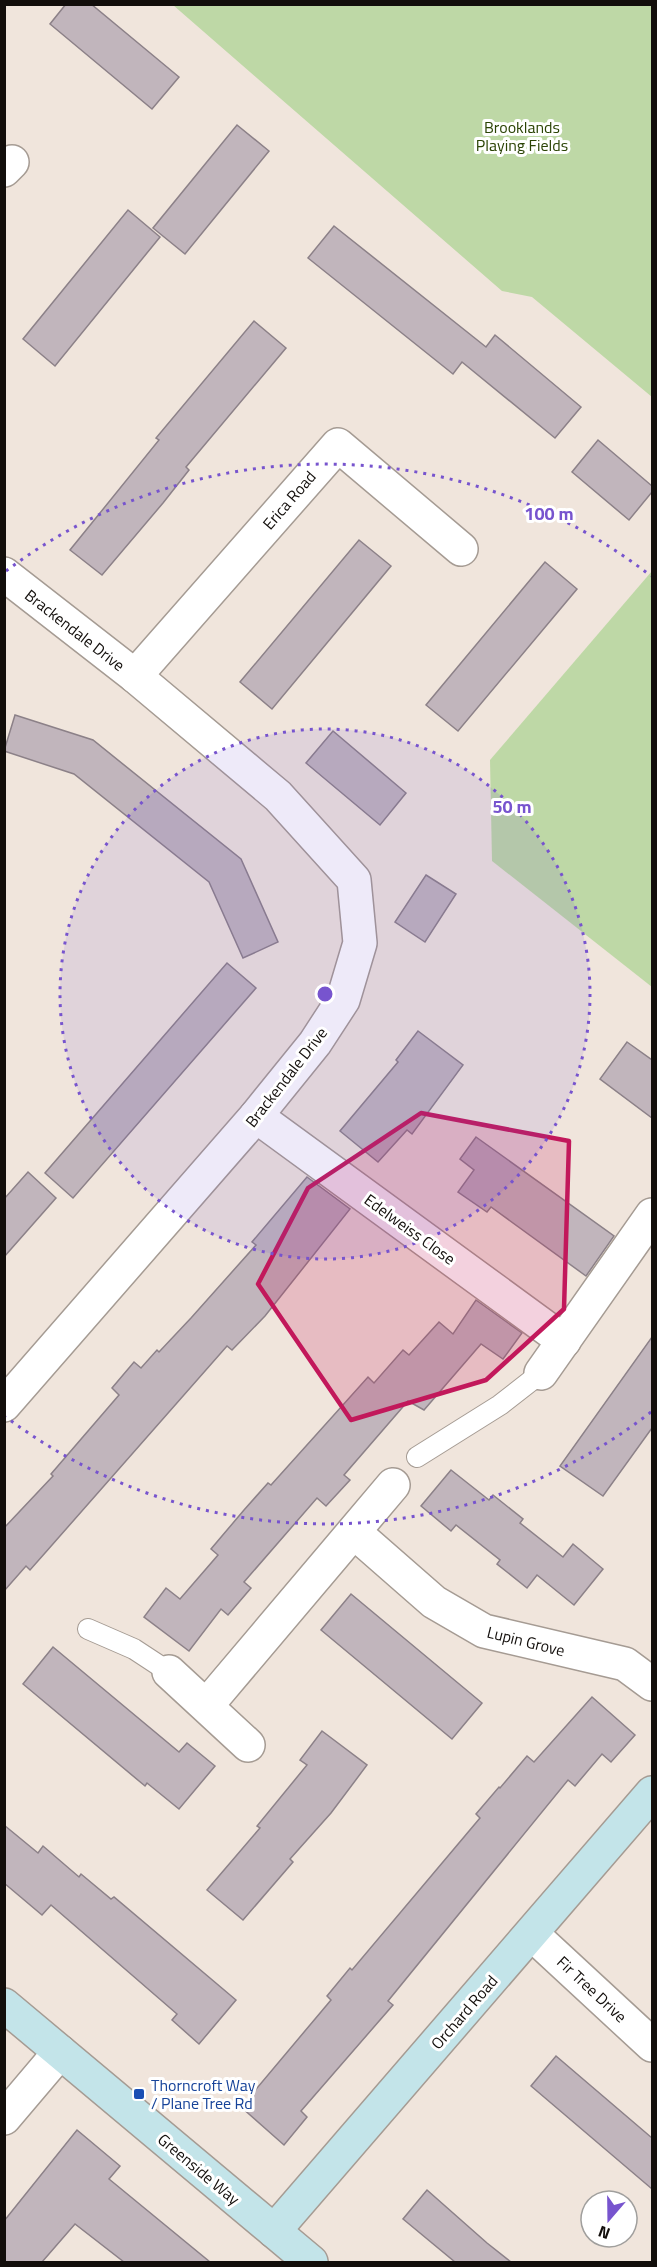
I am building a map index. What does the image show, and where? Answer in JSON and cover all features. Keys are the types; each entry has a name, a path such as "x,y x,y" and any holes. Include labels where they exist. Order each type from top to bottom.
{"street":[{"name":"Erica Road","path":"135,676 338,445 461,549"},
{"name":"Brackendale Drive","path":"4,574 135,676 278,796 354,880 360,943 343,1000 315,1043 256,1116 4,1405"},
{"name":"Edelweiss Close","path":"256,1116 564,1341"},
{"path":"541,1373 652,1215"},
{"path":"207,1705 393,1485"},
{"name":"Lupin Grove","path":"354,1532 435,1602 484,1631 625,1664 652,1684"},
{"path":"169,1672 248,1745"},
{"name":"Orchard Road","path":"274,2231 652,1793"},
{"name":"Fir Tree Drive","path":"532,1934 652,2045"},
{"name":"Greenside Way","path":"4,2005 311,2262"},
{"path":"4,2118 60,2052"}],"lane":[{"path":"417,1457 500,1405 541,1373"},
{"path":"88,1629 134,1649 169,1672"}],"highlighted area":[{"path":"421,1113 569,1141 564,1309 486,1380 351,1420 258,1284 308,1188"}],"green space":[{"name":"Brooklands Playing Fields","path":"173,5 652,5 652,397 532,297 502,291"},
{"path":"652,571 652,987 492,861 490,760"}],"building":[{"path":"66,4 91,4 179,77 152,109 50,24"},
{"path":"237,125 269,151 185,254 153,228"},
{"path":"128,210 160,237 55,366 23,339"},
{"path":"334,226 486,347 495,335 581,407 555,438 462,362 453,374 308,258"},
{"path":"254,321 286,348 186,467 189,470 102,575 70,550 159,440 156,438"},
{"path":"598,440 652,486 652,492 629,520 572,472"},
{"path":"359,540 391,566 272,709 240,682"},
{"path":"545,562 577,589 458,731 426,705"},
{"path":"15,715 93,740 241,859 278,942 243,958 209,882 74,774 4,751"},
{"path":"333,731 406,793 380,825 306,763"},
{"path":"426,875 456,894 425,942 395,922"},
{"path":"227,963 256,988 73,1198 45,1173"},
{"path":"418,1031 463,1065 412,1134 407,1130 378,1162 340,1131 398,1062 396,1060"},
{"path":"627,1042 652,1060 652,1118 600,1079"},
{"path":"476,1137 614,1236 586,1276 491,1207 487,1212 458,1192 474,1170 460,1159"},
{"path":"28,1172 56,1198 4,1257 4,1199"},
{"path":"307,1177 350,1209 265,1316 232,1350 227,1346 30,1570 26,1566 4,1591 4,1528 53,1476 51,1474 119,1395 112,1388 134,1362 141,1368 191,1318 256,1245 252,1242"},
{"path":"476,1300 522,1333 503,1359 481,1344 424,1410 408,1401 344,1475 350,1480 326,1506 317,1498 244,1582 251,1588 228,1615 221,1609 189,1651 144,1617 166,1588 180,1599 218,1555 211,1549 244,1510 268,1483 271,1485 368,1377 374,1383 403,1350 409,1355 439,1322 453,1334"},
{"path":"652,1337 652,1428 603,1496 560,1466"},
{"path":"451,1470 489,1500 493,1495 523,1519 520,1523 563,1557 573,1544 603,1569 574,1605 537,1575 527,1588 497,1564 500,1560 456,1525 451,1531 421,1506"},
{"path":"351,1594 482,1703 452,1739 321,1630"},
{"path":"53,1647 179,1752 187,1743 215,1766 179,1809 147,1783 145,1786 23,1684"},
{"path":"592,1697 635,1735 611,1762 602,1754 575,1786 568,1780 388,2001 393,2005 301,2111 307,2117 284,2145 241,2107 331,2000 327,1996 350,1968 352,1970 480,1818 476,1814 499,1787 527,1756 534,1762"},
{"path":"322,1731 367,1765 331,1813 290,1859 293,1862 243,1920 207,1890 260,1828 257,1826 307,1765 300,1760"},
{"path":"4,1825 38,1853 43,1846 79,1877 81,1874 111,1899 114,1897 236,2000 199,2044 172,2020 177,2014 51,1905 42,1915 4,1883"},
{"path":"556,2056 652,2138 652,2189 531,2086"},
{"path":"77,2130 120,2166 109,2179 210,2262 124,2262 75,2224 42,2262 4,2262 4,2221"},
{"path":"427,2190 511,2262 455,2262 403,2219"}],"place":[{"name":"Thorncroft Way / Plane Tree Rd","path":"139,2094"}]}
